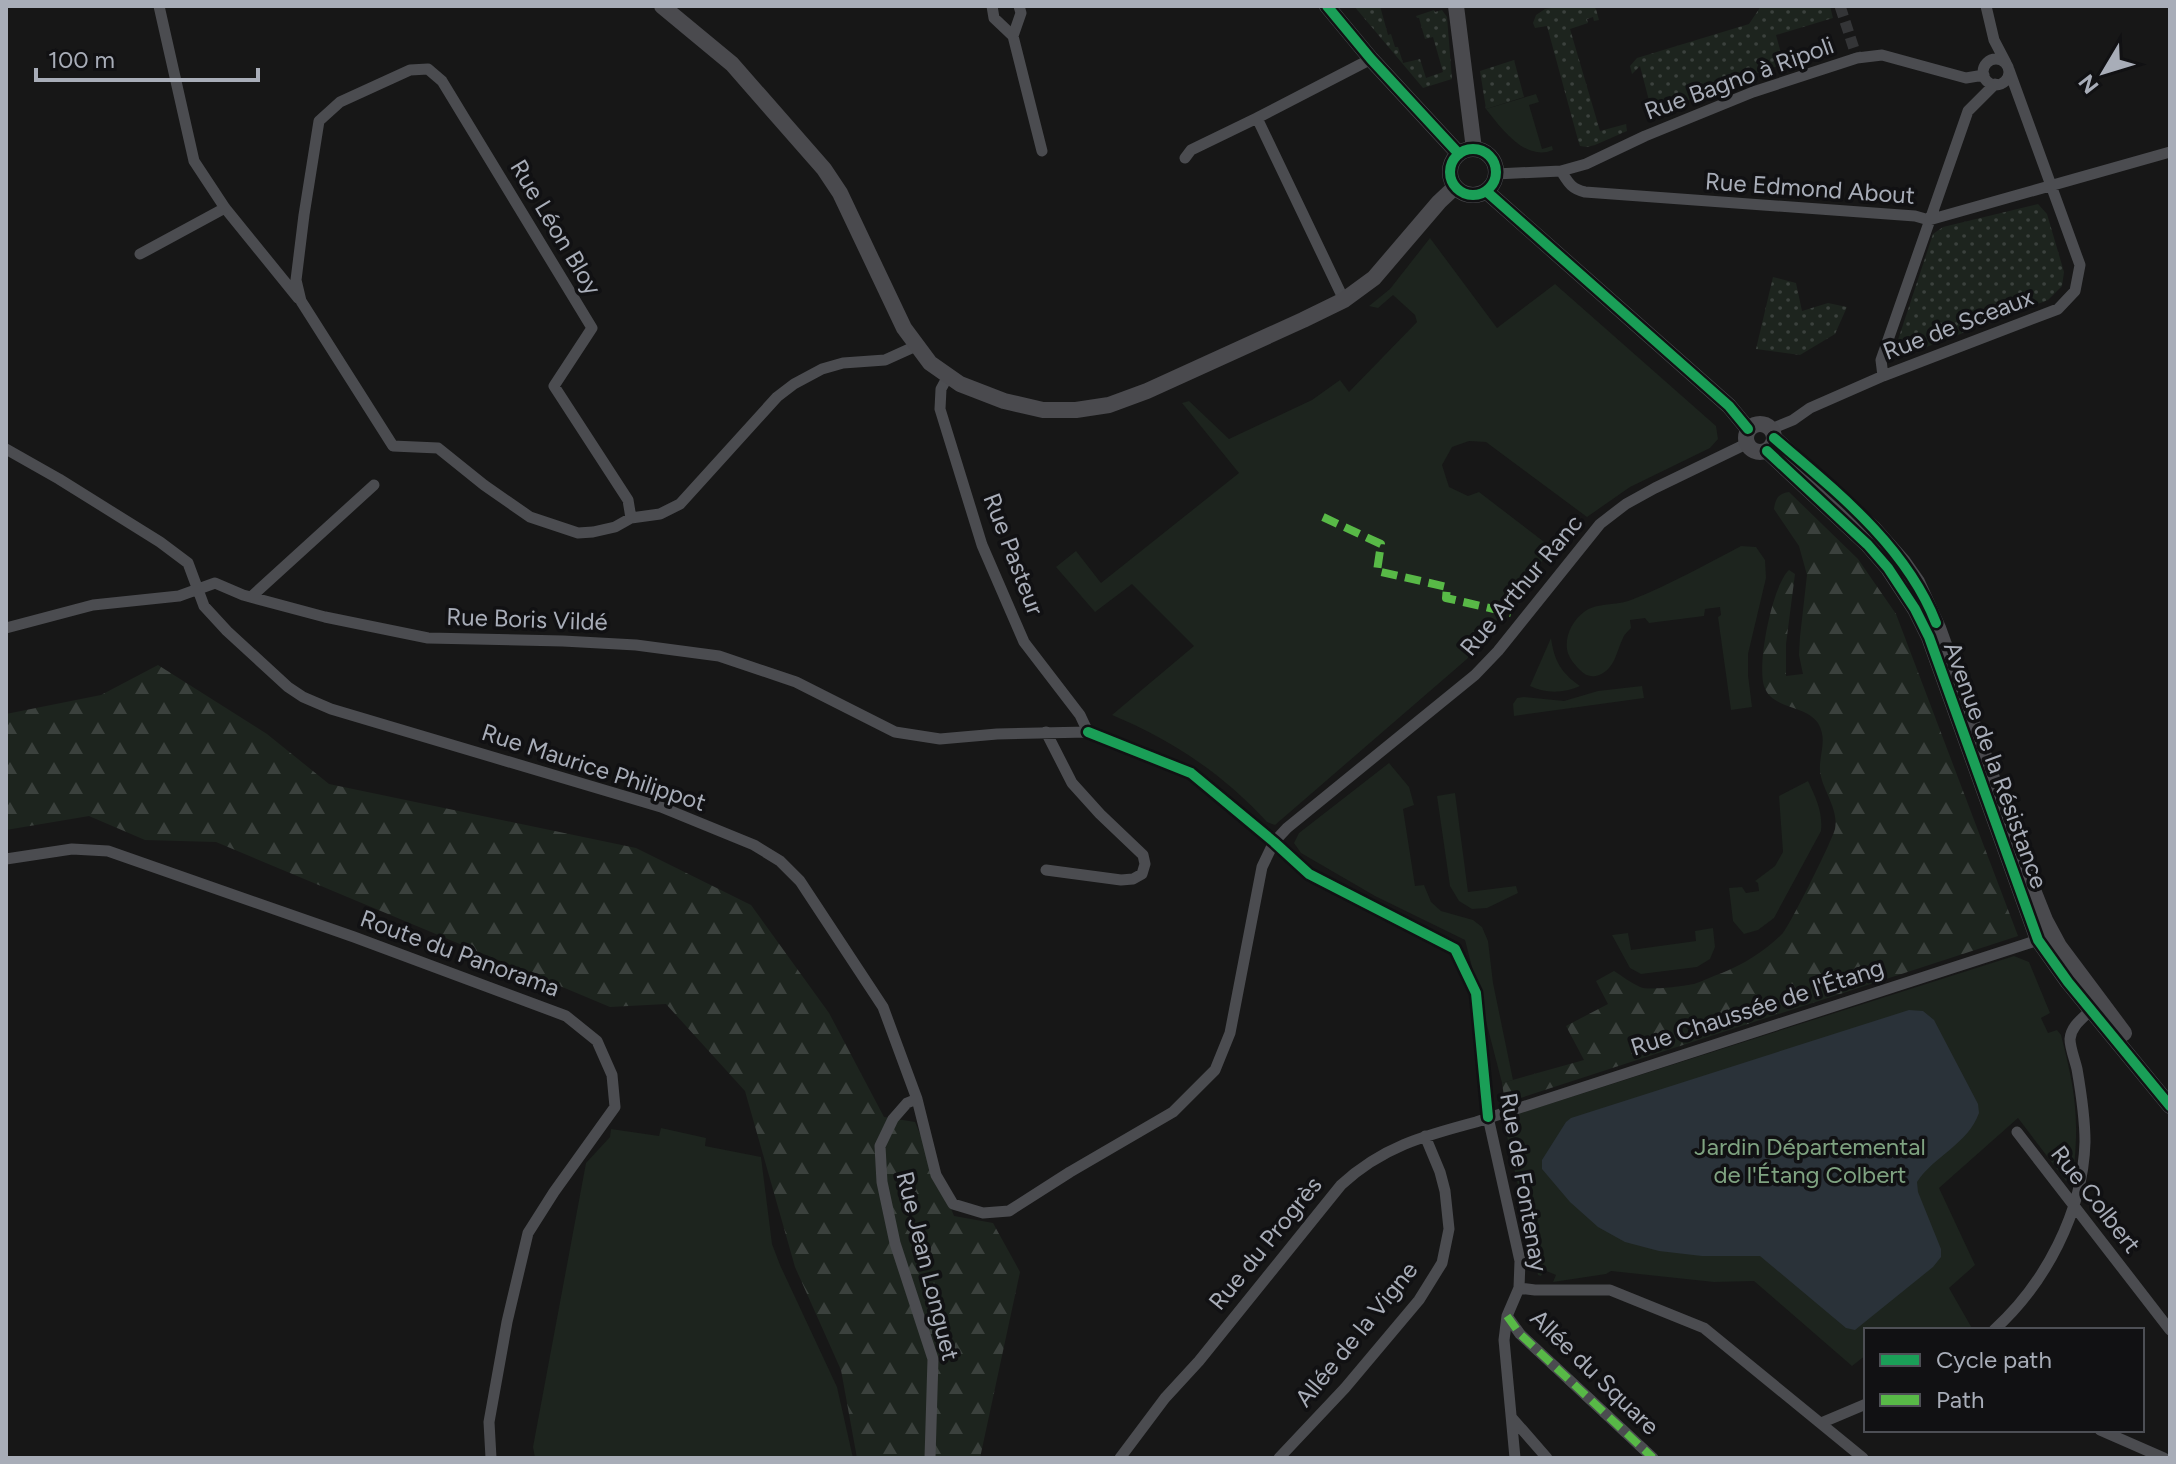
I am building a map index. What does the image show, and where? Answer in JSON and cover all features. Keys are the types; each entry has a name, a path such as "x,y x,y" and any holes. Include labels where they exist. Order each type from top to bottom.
{"main road":[{"path":"662,6 732,64 824,169 840,193 904,328 930,363 960,384 1004,401 1043,410 1076,410 1109,405 1147,391 1344,300 1374,278 1455,187"},
{"path":"1327,6 1371,59 1466,152 1488,154 1493,160 1496,174 1486,191 1473,195 1455,187 1451,166 1466,152"},
{"path":"1456,6 1466,152"},
{"path":"1486,191 1729,406 1753,451 1758,453 1771,439 1767,426 1757,424 1747,436"},
{"name":"Avenue de la Résistance","path":"1771,439 1888,568 1915,609 1929,637 2038,940 2170,1106"},
{"name":"Avenue de la Résistance","path":"1771,439 1874,529 1917,582 1938,628 2045,920 2059,946 2170,1091"}],"street":[{"path":"159,6 194,161 225,208 301,301"},
{"path":"992,6 994,18 1013,36 1042,151"},
{"path":"1013,36 1021,13 1019,6"},
{"name":"Rue de Sceaux","path":"1771,439 1883,376 2058,309 2075,291 2080,265 2007,67 1994,40 1986,6"},
{"name":"Rue Bagno à Ripoli","path":"1561,171 1586,164 1753,92 1857,58 1882,55 1966,78 1984,75"},
{"path":"1185,158 1191,150 1371,59"},
{"path":"1883,376 1881,360 1968,111 1995,84 2005,81 2007,67 2000,59 1989,61 1984,67 1984,75 1995,84"},
{"name":"Rue Léon Bloy","path":"428,69 442,81 592,328 554,386 628,500 631,518 615,527 578,533 530,517 438,448 393,446 301,301 296,280 319,121 340,102 410,70 428,69"},
{"path":"1257,118 1344,300"},
{"name":"Rue Edmond About","path":"1561,171 1569,185 1585,192 1915,216 1929,220 2170,152"},
{"path":"1496,174 1561,171"},
{"path":"140,254 225,208"},
{"path":"631,518 660,514 680,504 777,397 794,384 822,369 843,363 885,360 916,346"},
{"name":"Rue Pasteur","path":"948,376 941,389 940,409 982,545 1024,642 1080,715 1088,732"},
{"name":"Rue Arthur Ranc","path":"1274,842 1488,662 1600,524 1626,504 1747,436"},
{"path":"6,449 160,542 188,563 197,588"},
{"path":"251,597 374,485"},
{"name":"Rue Boris Vildé","path":"6,628 93,605 179,596 215,583 251,597 325,617 428,638 636,645 719,656 796,682 895,732 940,739 1088,732"},
{"name":"Rue Maurice Philippot","path":"197,588 204,606 219,623 288,687 303,697 331,709 661,807 754,845 780,861 800,881 883,1007 917,1099 936,1175 953,1204 983,1213 1009,1211 1173,1112 1215,1070 1230,1033 1262,867 1274,842"},
{"path":"1046,732 1072,783 1143,855 1145,864 1142,874 1121,880 1046,870"},
{"name":"Rue de Fontenay","path":"1088,732 1191,773 1309,874 1455,949 1476,993 1488,1117 1520,1261 1519,1288 1610,1290 1704,1328 1863,1458"},
{"name":"Route du Panorama","path":"6,859 72,849 108,851 354,937 566,1016 597,1041 612,1075 615,1107 528,1233 507,1322 489,1422 491,1458"},
{"path":"2038,940 2059,946"},
{"name":"Rue Chaussée de l'Étang","path":"1488,1117 2038,940"},
{"path":"1996,1328 2032,1288 2064,1232 2073,1204 2085,1143 2083,1107 2070,1038 2075,1026 2091,1010 2092,991"},
{"name":"Rue Jean Longuet","path":"917,1099 907,1103 893,1119 880,1146 882,1182 895,1243 933,1359 930,1458"},
{"name":"Rue du Progrès","path":"1120,1458 1165,1398 1199,1361 1341,1185 1360,1167 1391,1149 1488,1117"},
{"name":"Rue Colbert","path":"2017,1132 2170,1330"},
{"name":"Allée de la Vigne","path":"1279,1458 1345,1388 1419,1300 1442,1263 1449,1229 1445,1191 1425,1136"},
{"path":"1515,1458 1504,1340 1507,1316 1519,1288"},
{"name":"Allée du Square","path":"1507,1316 1520,1334 1653,1458"},
{"path":"1821,1423 1864,1405"},
{"path":"1512,1418 1547,1458"},
{"path":"2105,1432 2164,1458"}],"green space":[{"path":"1354,6 1380,6 1388,35 1391,34 1395,47 1398,47 1403,63 1420,59 1426,78 1443,72 1433,37 1425,39 1416,16 1442,10 1447,17 1452,79 1423,88"},
{"path":"1592,6 1599,20 1594,21 1593,17 1587,19 1588,23 1570,29 1600,131 1626,124 1627,131 1587,147 1580,146 1578,140 1547,26 1535,28 1533,23 1536,15 1545,9"},
{"path":"1761,6 1830,6 1833,18 1776,35 1784,64 1724,84 1653,116 1640,66 1632,74 1630,66 1637,58 1749,24"},
{"path":"1514,60 1524,97 1486,109 1480,71"},
{"path":"1536,94 1539,102 1529,105 1542,149 1552,146 1553,150 1533,151 1523,147 1486,109"},
{"path":"2038,204 2047,214 2064,272 2062,286 2048,300 1906,355 1894,352 1933,234 1943,227"},
{"path":"1430,238 1497,328 1555,284 1716,426 1718,439 1710,448 1630,487 1587,517 1486,442 1469,441 1452,447 1442,465 1449,487 1468,496 1479,492 1552,548 1467,659 1275,825 1267,822 1233,789 1196,760 1112,715 1194,646 1132,584 1095,612 1056,567 1076,551 1101,583 1239,473 1182,403 1189,401 1229,439 1312,400 1340,380 1349,392 1417,322 1415,315 1393,295 1378,308 1369,306 1390,289"},
{"path":"1773,277 1796,283 1802,311 1828,303 1847,307 1835,334 1800,355 1756,349"},
{"path":"1789,492 1858,559 1896,614 2018,936 1505,1103 1502,1083 1584,1060 1566,1026 1608,1004 1596,981 1614,971 1644,988 1694,984 1738,966 1770,945 1787,927 1827,849 1836,821 1820,771 1821,729 1812,717 1768,694 1762,675 1764,644 1772,608 1789,570 1795,574 1786,644 1786,676 1803,674 1799,655 1807,575 1799,546 1774,509 1778,497"},
{"path":"1741,546 1756,547 1765,560 1766,578 1748,654 1752,707 1731,710 1718,617 1721,615 1720,607 1705,609 1704,616 1649,623 1645,618 1630,620 1631,628 1611,665 1602,674 1585,674 1572,660 1567,649 1567,638 1573,624 1584,612 1645,594"},
{"path":"1551,638 1560,665 1580,686 1555,692 1530,686"},
{"path":"158,665 267,734 329,784 636,848 751,905 829,1013 884,1117 915,1122 954,1216 993,1223 1020,1272 980,1458 857,1458 841,1370 795,1267 745,1091 666,1004 610,1007 216,842 145,840 89,816 6,830 6,714 101,695"},
{"path":"1642,686 1644,698 1514,716 1513,704 1517,698 1564,701 1598,691"},
{"path":"1389,763 1409,787 1414,805 1403,809 1415,886 1424,885 1431,902 1441,911 1473,920 1482,927 1488,941 1493,983 1513,1080 1502,1083 1465,940 1375,896 1301,853 1294,843 1299,833"},
{"path":"1808,781 1820,811 1821,831 1774,918 1758,930 1744,934 1733,921 1729,888 1742,887 1746,893 1759,891 1755,881 1775,866 1783,852 1779,796"},
{"path":"1455,793 1468,892 1516,886 1518,893 1487,908 1472,909 1459,901 1450,886 1437,796"},
{"path":"1713,928 1715,947 1710,959 1697,967 1641,974 1630,968 1612,935 1628,933 1631,950 1696,941 1695,931"},
{"name":"Jardin Départemental de l'Étang Colbert","path":"2014,956 2029,962 2050,1013 2041,1018 2048,1033 2057,1030 2061,1035 2075,1105 2076,1138 2073,1175 2066,1181 2018,1118 1939,1188 1975,1265 1949,1288 1972,1328 1864,1328 1864,1357 1852,1366 1754,1281 1714,1282 1611,1271 1553,1282 1556,1275 1544,1270 1541,1276 1538,1275 1504,1123 1508,1117"},
{"path":"661,1128 706,1138 705,1146 761,1157 772,1244 837,1387 853,1458 535,1458 533,1447 586,1163 610,1137 611,1129 659,1136"}],"shaded area":[{"name":"Jardin Départemental de l'Étang Colbert","path":"1909,1010 1923,1011 1934,1020 1978,1104 1979,1113 1959,1142 1917,1182 1918,1192 1941,1249 1941,1257 1933,1267 1855,1330 1846,1328 1760,1256 1702,1256 1659,1251 1625,1242 1598,1227 1570,1202 1542,1169 1542,1160 1571,1118"}],"tunnel":[{"path":"1840,6 1857,58"}],"marked path":[{"path":"1323,517 1381,544 1377,571 1447,587 1446,598 1511,613"},
{"path":"1507,1316 1520,1334 1653,1458"}],"cycle path":[{"path":"1327,6 1371,59 1459,154"},
{"path":"1473,149 1489,156 1496,172 1489,188 1473,195 1457,188 1450,172 1457,156 1473,149"},
{"path":"1486,191 1729,406 1748,429"},
{"path":"1774,438 1845,500 1888,545 1907,569 1936,623"},
{"path":"1767,451 1868,545 1888,568 1915,609 1929,637 2038,940 2068,982 2170,1106"},
{"path":"1088,732 1191,773 1309,874 1455,949 1476,993 1488,1117"}]}
